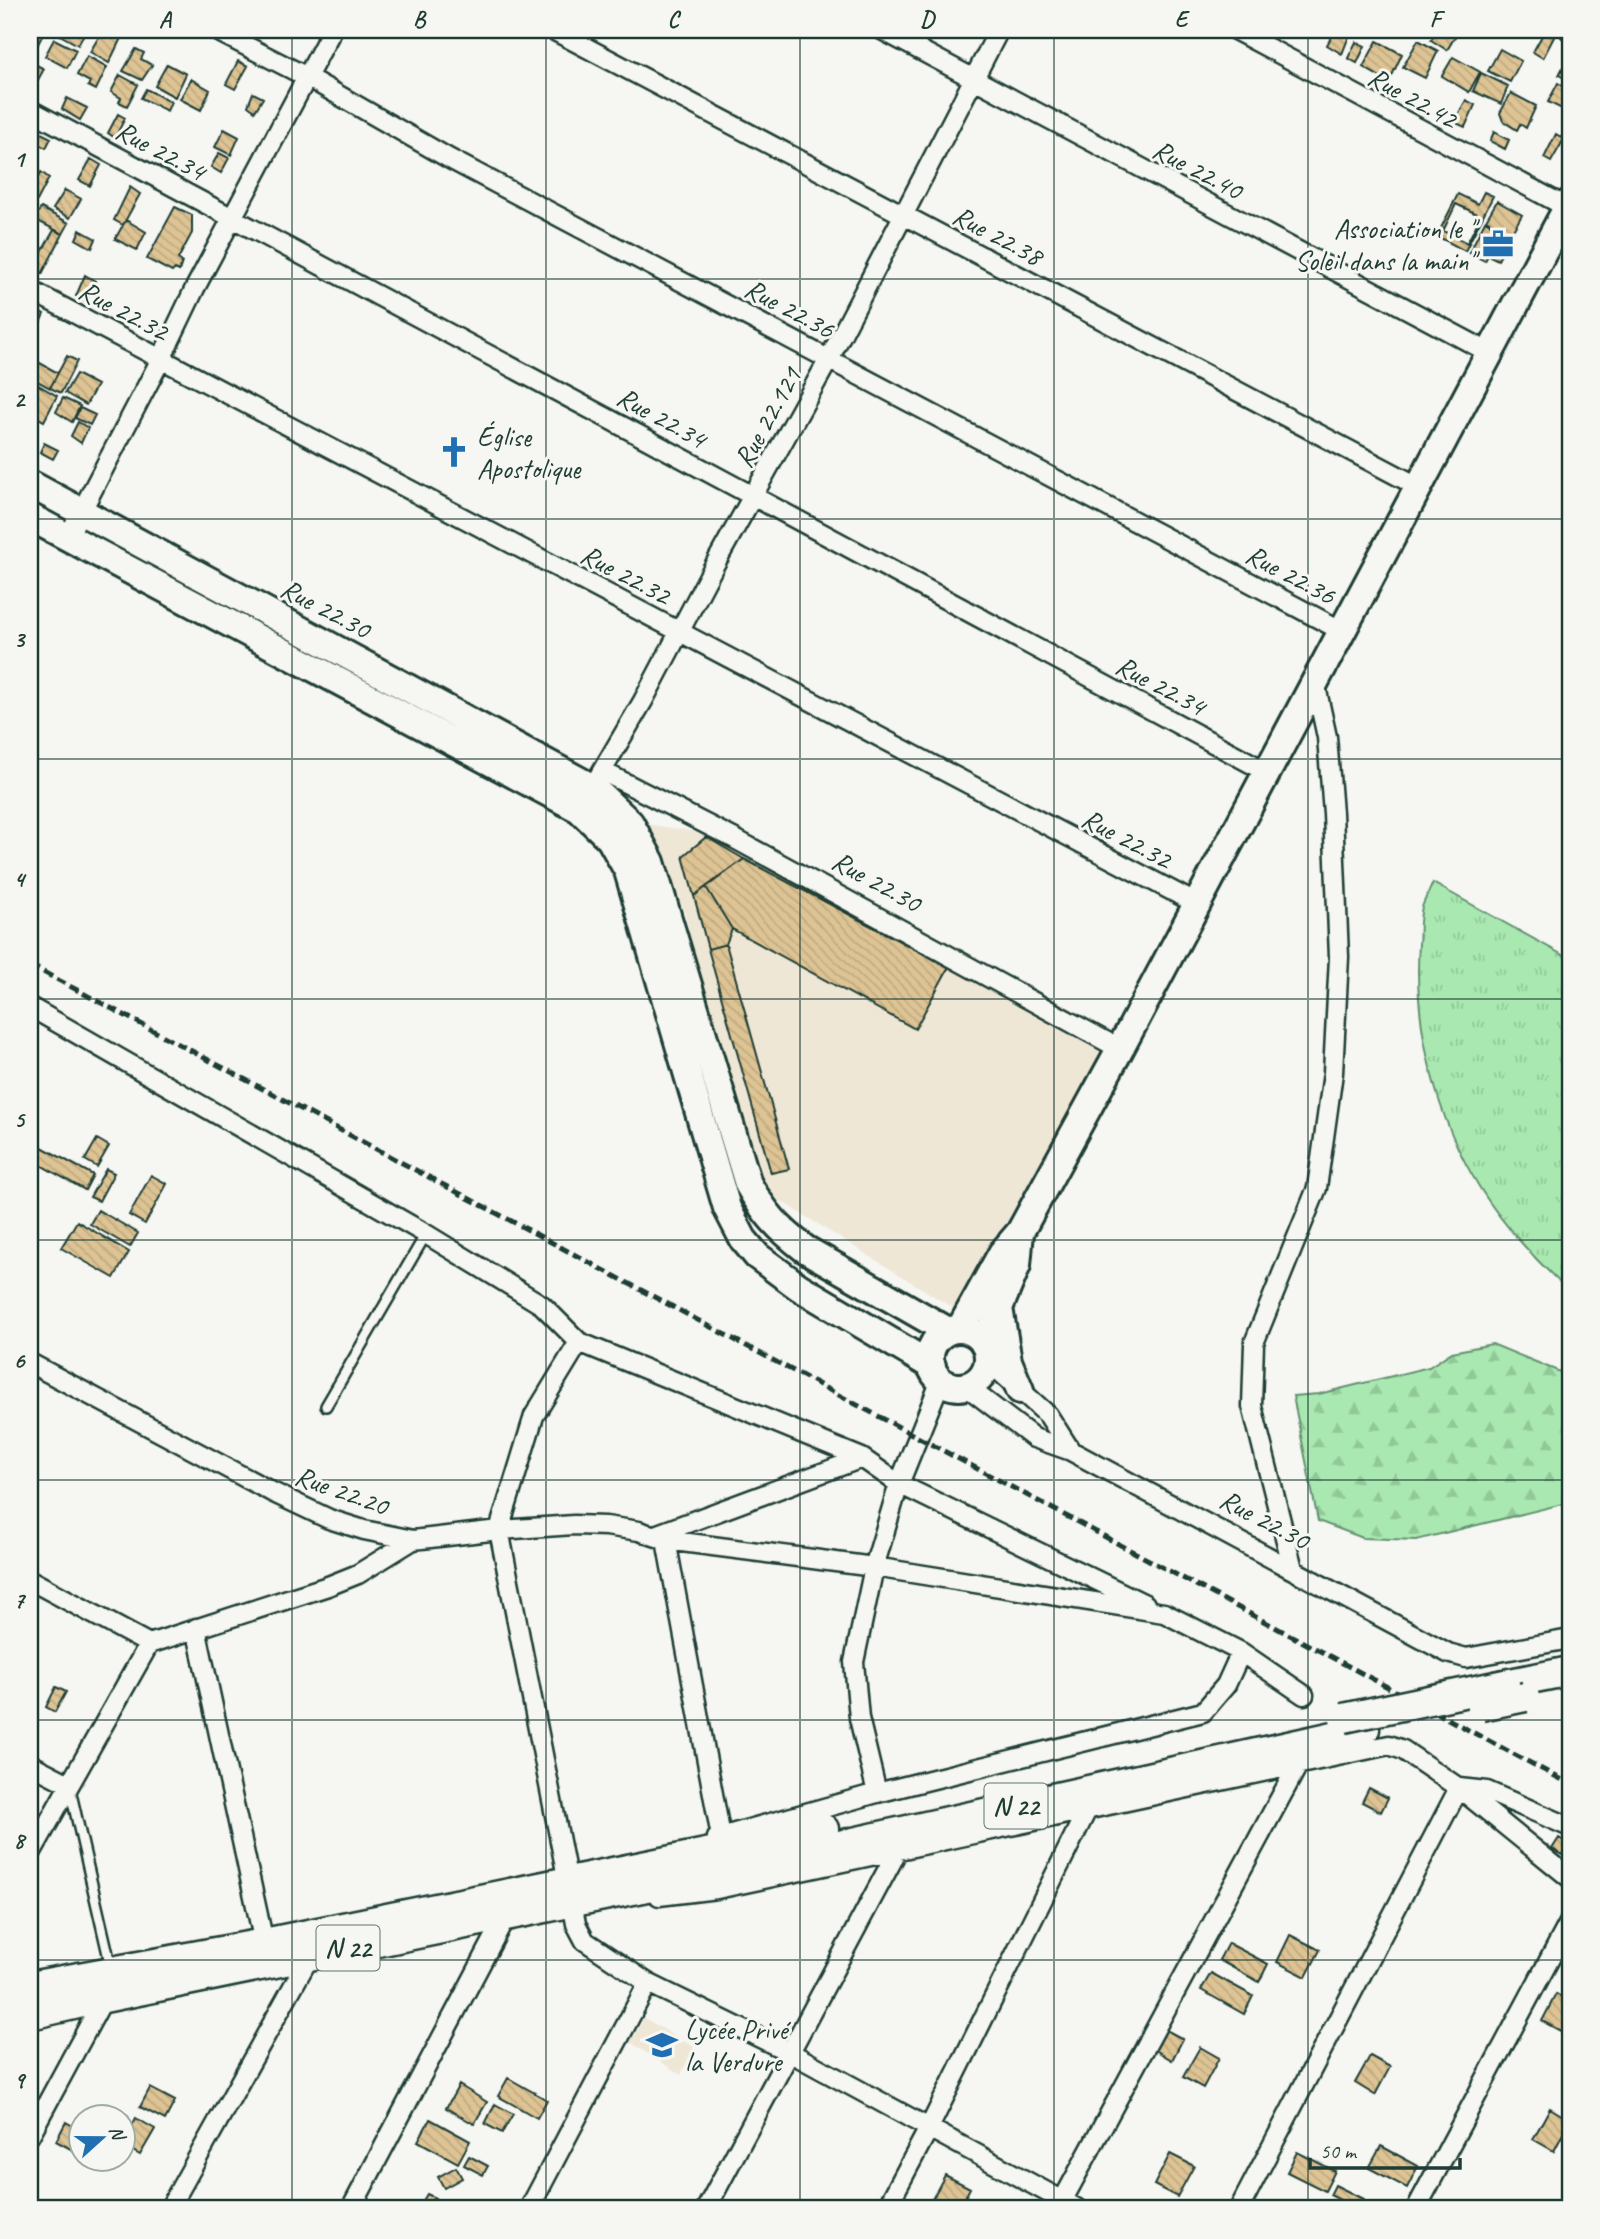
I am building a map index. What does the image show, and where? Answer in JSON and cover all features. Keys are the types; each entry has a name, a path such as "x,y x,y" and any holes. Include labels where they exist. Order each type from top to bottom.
{"main road":[{"name":"N 22","path":"30,1986 264,1943 570,1892 1515,1690 1570,1671"},
{"name":"N 22","path":"1515,1690 1570,1688"},
{"name":"N 22","path":"30,2015 506,1916 570,1892"}],"street":[{"name":"Rue 22.36","path":"215,30 307,77 450,159 1342,631"},
{"path":"68,537 195,288 332,30"},
{"name":"Rue 22.38","path":"552,30 1419,487"},
{"name":"Rue 22.40","path":"882,30 1490,353"},
{"name":"Rue 22.121","path":"591,789 829,359 999,30"},
{"name":"Rue 22.42","path":"1235,30 1569,206"},
{"name":"Rue 22.34","path":"30,110 555,388 1267,772"},
{"path":"946,1377 931,1357 936,1342 954,1330 1002,1253 1020,1232 1569,206"},
{"name":"Rue 22.32","path":"30,290 1197,904"},
{"name":"Rue 22.30","path":"30,484 591,789"},
{"name":"Rue 22.30","path":"30,517 591,789 745,845 1120,1049"},
{"path":"1293,1569 1252,1406 1254,1343 1317,1188 1333,1073 1339,957 1333,813 1327,737 1315,682"},
{"path":"591,789 630,823 651,862 748,1184 764,1212 805,1249 954,1330 974,1333 986,1352 1020,1390 1048,1415 1071,1451"},
{"path":"591,789 610,839 628,871 727,1208 743,1239 757,1256 799,1287 946,1377 981,1377 999,1307 1017,1265 1020,1232"},
{"path":"30,1007 426,1234 542,1305 579,1342 862,1458 899,1483 1241,1652 1304,1695"},
{"path":"999,1307 1007,1361 1020,1390"},
{"path":"579,1342 534,1416 499,1530 576,1924 585,1941 648,1983 789,2052 1066,2207 1298,1765"},
{"name":"Rue 22.20","path":"30,1363 272,1492 329,1519 364,1531 413,1540 499,1530 574,1525 606,1526 660,1537 874,1567 1164,1613"},
{"path":"877,1793 859,1718 854,1662 874,1567 899,1483 946,1377"},
{"name":"Rue 22.30","path":"946,1377 1034,1438 1071,1451 1448,1653 1466,1658 1570,1639"},
{"path":"721,1837 660,1537 862,1458"},
{"path":"30,1854 149,1644 328,1586 358,1574 413,1540"},
{"path":"30,1580 149,1644"},
{"path":"196,1628 264,1943"},
{"path":"570,1892 654,1852 1203,1712 1226,1685 1241,1652"},
{"path":"570,1892 675,1895 717,1889 1389,1745 1403,1749 1459,1788 1570,1878"},
{"path":"30,1763 69,1784"},
{"path":"1459,1788 1488,1791 1570,1827"},
{"path":"1239,2209 1459,1788"},
{"path":"886,2209 1087,1810"},
{"path":"706,2209 898,1850"},
{"path":"351,2209 506,1916"},
{"path":"1416,2209 1570,1922"},
{"path":"169,2209 310,1956"},
{"path":"529,2209 648,1983"},
{"path":"30,2135 104,1998"}],"lane":[{"path":"326,1406 426,1234"},
{"path":"69,1784 112,1971"}],"shaded area":[{"path":"645,824 704,833 1103,1049 958,1311 753,1184 684,911"},
{"name":"Lycée Privé la Verdure","path":"644,2018 694,2047 681,2075 630,2042"}],"green space":[{"path":"1433,883 1570,959 1570,1292 1522,1243 1490,1203 1464,1161 1440,1102 1424,1039 1418,975 1421,912"},
{"path":"1492,1344 1570,1376 1570,1490 1563,1504 1416,1540 1363,1538 1318,1521 1293,1396 1319,1394 1429,1367 1452,1352"}],"building":[{"path":"30,30 43,34 33,54 30,53"},
{"path":"51,30 86,30 78,45"},
{"path":"103,30 121,38 109,63 90,52"},
{"path":"1335,30 1351,31 1342,54 1327,45"},
{"path":"1437,30 1459,30 1447,50 1431,40"},
{"path":"1544,32 1554,37 1543,58 1533,52"},
{"path":"54,39 76,50 67,68 45,56"},
{"path":"1418,40 1438,51 1425,78 1403,67"},
{"path":"1377,41 1402,54 1389,82 1363,67"},
{"path":"1356,42 1365,46 1357,63 1348,58"},
{"path":"136,49 144,53 141,59 152,65 142,80 123,71"},
{"path":"1500,49 1521,61 1510,82 1488,71"},
{"path":"87,56 107,67 96,90 88,86 90,82 77,75"},
{"path":"1453,57 1480,72 1469,92 1442,76"},
{"path":"238,61 248,66 235,89 226,84"},
{"path":"1566,61 1570,63 1568,80 1559,75"},
{"path":"33,63 44,69 34,87 30,84 30,69"},
{"path":"167,64 186,74 175,97 155,86"},
{"path":"1481,73 1508,86 1501,104 1473,91"},
{"path":"120,75 138,85 127,106 119,102 121,98 111,92"},
{"path":"191,79 210,90 201,110 180,99"},
{"path":"1558,83 1569,90 1570,88 1570,113 1548,102"},
{"path":"146,89 171,102 167,111 141,98"},
{"path":"253,93 263,98 255,111 248,106"},
{"path":"1511,93 1536,106 1526,128 1520,124 1517,130 1503,121 1500,113"},
{"path":"67,98 87,108 80,120 62,109"},
{"path":"1466,100 1475,105 1465,127 1454,122"},
{"path":"118,114 125,118 115,138 108,133"},
{"path":"31,128 51,138 46,148 30,140"},
{"path":"224,129 239,137 231,155 215,147"},
{"path":"1494,132 1509,140 1505,149 1490,141"},
{"path":"1556,134 1564,139 1551,162 1544,158"},
{"path":"219,153 229,158 221,173 211,167"},
{"path":"91,159 101,165 90,186 79,180"},
{"path":"30,172 39,176 41,172 49,178 37,201 30,198"},
{"path":"130,187 140,194 123,225 114,220"},
{"path":"65,190 81,199 70,218 53,209"},
{"path":"1484,192 1493,196 1465,251 1437,236 1458,194 1478,204","holes":["1456,204 1481,216 1467,243 1443,231"]},
{"path":"1497,201 1522,215 1511,234 1486,220"},
{"path":"175,207 192,215 192,233 178,259 182,262 179,271 175,269 172,272 147,259"},
{"path":"41,208 69,223 63,234 34,219"},
{"path":"126,220 146,232 137,250 115,239"},
{"path":"1485,221 1502,230 1500,235 1509,240 1498,260 1488,255 1485,261 1469,253"},
{"path":"54,230 63,234 42,274 32,269"},
{"path":"80,230 96,239 92,248 76,239"},
{"path":"85,275 95,281 85,301 76,296"},
{"path":"30,306 44,314 40,323 30,322"},
{"path":"67,356 77,361 61,393 50,388"},
{"path":"38,362 58,373 50,388 30,377"},
{"path":"76,374 97,385 86,405 65,393"},
{"path":"35,383 57,396 44,421 30,413 30,393"},
{"path":"63,398 80,406 72,422 56,412"},
{"path":"80,408 95,415 90,425 75,418"},
{"path":"78,422 88,428 81,443 71,436"},
{"path":"44,443 58,450 53,459 40,452"},
{"path":"706,837 744,859 694,896 683,856"},
{"path":"744,859 949,967 915,1029 732,929 706,887"},
{"path":"706,887 732,929 726,944 708,949 694,896"},
{"path":"726,944 789,1169 771,1173 708,949"},
{"path":"97,1139 109,1146 97,1167 85,1160"},
{"path":"40,1146 93,1175 85,1190 32,1160"},
{"path":"106,1169 114,1173 99,1201 90,1197"},
{"path":"151,1175 167,1184 145,1224 129,1215"},
{"path":"1570,1201 1570,1237 1564,1215"},
{"path":"98,1210 138,1233 130,1247 90,1224"},
{"path":"77,1221 129,1252 114,1278 61,1248"},
{"path":"56,1687 66,1692 55,1712 46,1707"},
{"path":"1369,1788 1388,1798 1381,1812 1362,1802"},
{"path":"1559,1838 1569,1844 1563,1855 1552,1849"},
{"path":"1290,1935 1320,1950 1306,1977 1277,1962"},
{"path":"1228,1943 1268,1964 1259,1982 1219,1960"},
{"path":"1211,1973 1253,1996 1244,2014 1201,1990"},
{"path":"1556,1994 1570,2001 1570,2036 1542,2021"},
{"path":"1166,2030 1183,2039 1172,2060 1155,2050"},
{"path":"1200,2047 1219,2058 1203,2088 1183,2077"},
{"path":"1370,2056 1390,2067 1375,2095 1355,2083"},
{"path":"508,2078 547,2100 537,2118 498,2096"},
{"path":"459,2085 487,2102 474,2124 446,2108"},
{"path":"150,2088 175,2101 165,2120 140,2107"},
{"path":"495,2104 513,2114 502,2133 485,2124"},
{"path":"1550,2108 1570,2120 1554,2151 1533,2139"},
{"path":"136,2118 155,2129 140,2155 136,2153"},
{"path":"430,2119 470,2141 458,2163 418,2141"},
{"path":"66,2122 66,2146 56,2141"},
{"path":"1381,2146 1418,2166 1407,2188 1369,2168"},
{"path":"1297,2152 1335,2171 1325,2191 1287,2172"},
{"path":"1170,2154 1194,2166 1177,2197 1154,2185"},
{"path":"469,2156 488,2166 483,2175 464,2165"},
{"path":"456,2167 462,2178 444,2188 438,2177"},
{"path":"945,2175 970,2188 959,2209 938,2209 929,2205"},
{"path":"1335,2185 1363,2199 1358,2209 1330,2195"},
{"path":"427,2194 435,2198 429,2209 418,2209"}],"railway":[{"path":"30,965 1570,1784"}],"place":[{"name":"Association le \" Soleil dans la main\"","path":"1498,244"},
{"name":"Église Apostolique","path":"454,452"},
{"name":"Lycée Privé la Verdure","path":"662,2045"}]}
